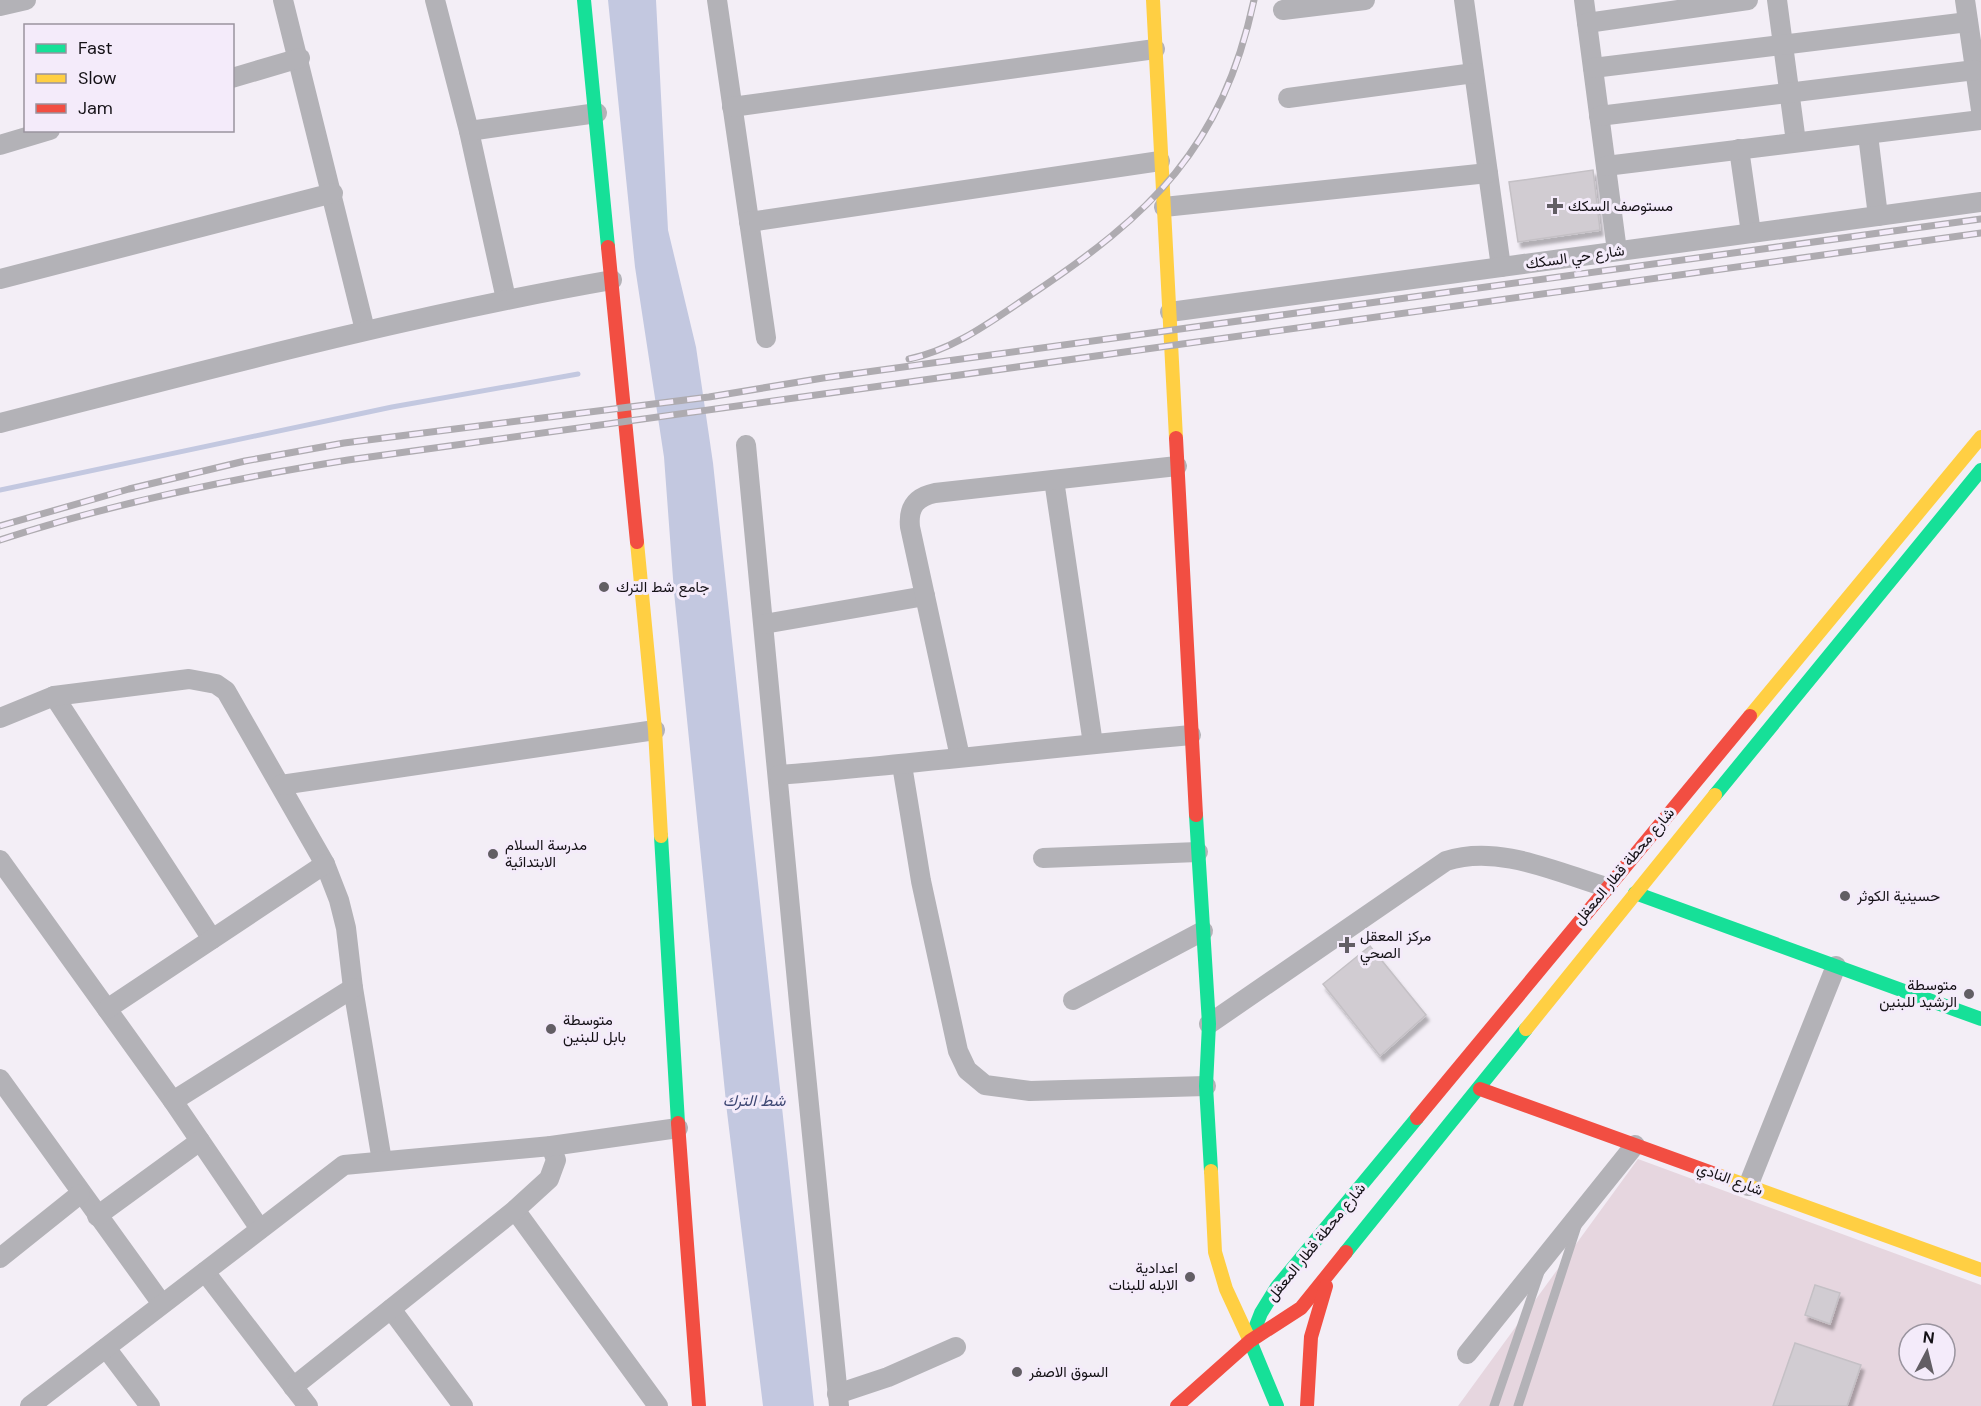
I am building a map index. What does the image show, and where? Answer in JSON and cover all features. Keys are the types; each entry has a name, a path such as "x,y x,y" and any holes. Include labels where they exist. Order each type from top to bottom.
{"street":[{"path":"0,6 26,0"},
{"path":"283,0 300,58 365,330"},
{"path":"435,0 470,131 507,299"},
{"path":"584,0 597,113 655,730 678,1128 699,1406"},
{"path":"717,0 766,338"},
{"path":"1153,0 1191,735 1209,1024 1206,1086 1215,1252 1226,1289 1277,1406"},
{"path":"1283,10 1365,0"},
{"path":"1464,0 1501,267"},
{"path":"1584,0 1617,251"},
{"path":"1587,22 1748,0"},
{"path":"1777,0 1796,142"},
{"path":"1965,0 1976,57 1981,110"},
{"path":"1593,68 1968,22"},
{"path":"732,107 1155,49"},
{"path":"1599,116 1790,93 1976,57"},
{"path":"234,77 300,58"},
{"path":"1288,98 1474,73"},
{"path":"470,131 597,113"},
{"path":"1606,166 1981,120"},
{"path":"0,145 43,132"},
{"path":"1868,135 1878,216"},
{"path":"1739,149 1751,233"},
{"path":"749,222 1160,161"},
{"path":"1164,207 1488,173"},
{"path":"0,279 333,193"},
{"name":"شارع حي السكك","path":"1170,312 1981,202"},
{"path":"0,423 365,330 507,299 612,280"},
{"name":"شارع محطة قطار المعقل","path":"1250,1341 1261,1313 1277,1287 1981,437"},
{"path":"746,445 779,775 805,1088 838,1400 956,1347"},
{"path":"960,757 910,527 908,514 913,503 923,495 1177,465"},
{"name":"شارع محطة قطار المعقل","path":"1250,1341 1301,1308 1480,1089 1635,893 1981,470"},
{"path":"1053,480 1093,744"},
{"path":"764,624 925,596"},
{"path":"0,718 54,696 189,679 216,684 226,691 325,864 346,928 353,988 382,1161"},
{"path":"54,696 212,939"},
{"path":"281,785 655,730"},
{"path":"779,775 902,765 960,757 1191,735"},
{"path":"902,765 924,892 958,1051 967,1070 985,1085 1030,1091 1206,1086"},
{"path":"1043,858 1198,852"},
{"path":"1209,1024 1446,861 1466,855 1486,854 1606,887"},
{"path":"0,860 173,1101 260,1229"},
{"path":"107,1009 325,864"},
{"path":"1635,893 1981,1018"},
{"path":"1073,1000 1203,931"},
{"path":"1748,1186 1836,966"},
{"path":"173,1101 353,988"},
{"path":"0,1079 7,1103 98,1216 162,1304"},
{"name":"شارع النادي","path":"1480,1089 1981,1270"},
{"path":"30,1406 344,1165 551,1146 678,1128"},
{"path":"98,1216 200,1141"},
{"path":"1467,1354 1635,1145"},
{"path":"293,1387 514,1210 549,1179 556,1160 551,1146"},
{"path":"0,1258 80,1194"},
{"path":"514,1210 658,1406"},
{"path":"1307,1406 1311,1337 1315,1317 1334,1268"},
{"path":"205,1272 308,1406"},
{"path":"391,1309 463,1406"},
{"path":"1177,1406 1250,1341"},
{"path":"106,1348 150,1406"}],"lane":[{"path":"1518,1406 1581,1213"},
{"path":"1494,1406 1544,1259"}],"shaded area":[{"path":"1638,1159 1981,1285 1981,1406 1458,1406"}],"water":[{"name":"شط الترك","path":"608,0 656,0 668,230 696,347 713,463 814,1406 763,1406 727,1112 674,592 664,457 635,267"}],"building":[{"name":"مستوصف السكك","path":"1593,170 1600,230 1518,242 1509,182"},
{"path":"1370,946 1426,1015 1380,1056 1323,984"},
{"path":"1815,1285 1840,1293 1830,1324 1805,1315"},
{"path":"1795,1343 1861,1365 1847,1406 1773,1406"}],"waterway":[{"path":"0,490 392,407 578,374"}],"railway":[{"path":"909,359 942,349 986,325 1072,266 1145,206 1175,173 1201,137 1222,97 1240,52 1254,0"},
{"path":"0,526 129,489 245,461 344,443 709,397 823,378 1981,219"},
{"path":"0,540 172,493 348,460 1981,233"}],"traffic: fast":[{"path":"584,0 608,247"},
{"path":"1715,795 1981,470"},
{"path":"1196,815 1209,1024 1206,1086 1211,1171"},
{"path":"661,836 678,1123"},
{"path":"1635,893 1981,1019"},
{"path":"1346,1252 1526,1029"},
{"path":"1250,1341 1261,1313 1277,1287 1417,1118"},
{"path":"1250,1341 1277,1406"}],"traffic: slow":[{"path":"1153,0 1176,438"},
{"path":"1750,716 1981,437"},
{"path":"637,542 655,730 661,836"},
{"path":"1526,1029 1715,795"},
{"path":"1211,1171 1215,1252 1226,1289 1250,1341"},
{"path":"1718,1175 1981,1270"}],"traffic: jam":[{"path":"608,247 637,542"},
{"path":"1176,438 1196,815"},
{"path":"1417,1118 1750,716"},
{"path":"1480,1089 1718,1175"},
{"path":"678,1123 699,1406"},
{"path":"1177,1406 1250,1341 1301,1308 1346,1252"},
{"path":"1307,1406 1311,1337 1326,1286"}],"place":[{"name":"مستوصف السكك","path":"1555,206"},
{"name":"جامع شط الترك","path":"604,587"},
{"name":"مدرسة السلام الابتدائية","path":"493,854"},
{"name":"حسينية الكوثر","path":"1845,896"},
{"name":"مركز المعقل الصحي","path":"1347,945"},
{"name":"متوسطة الرشيد للبنين","path":"1969,994"},
{"name":"متوسطة بابل للبنين","path":"551,1029"},
{"name":"اعدادية الابله للبنات","path":"1190,1277"},
{"name":"السوق الاصفر","path":"1017,1372"}]}
